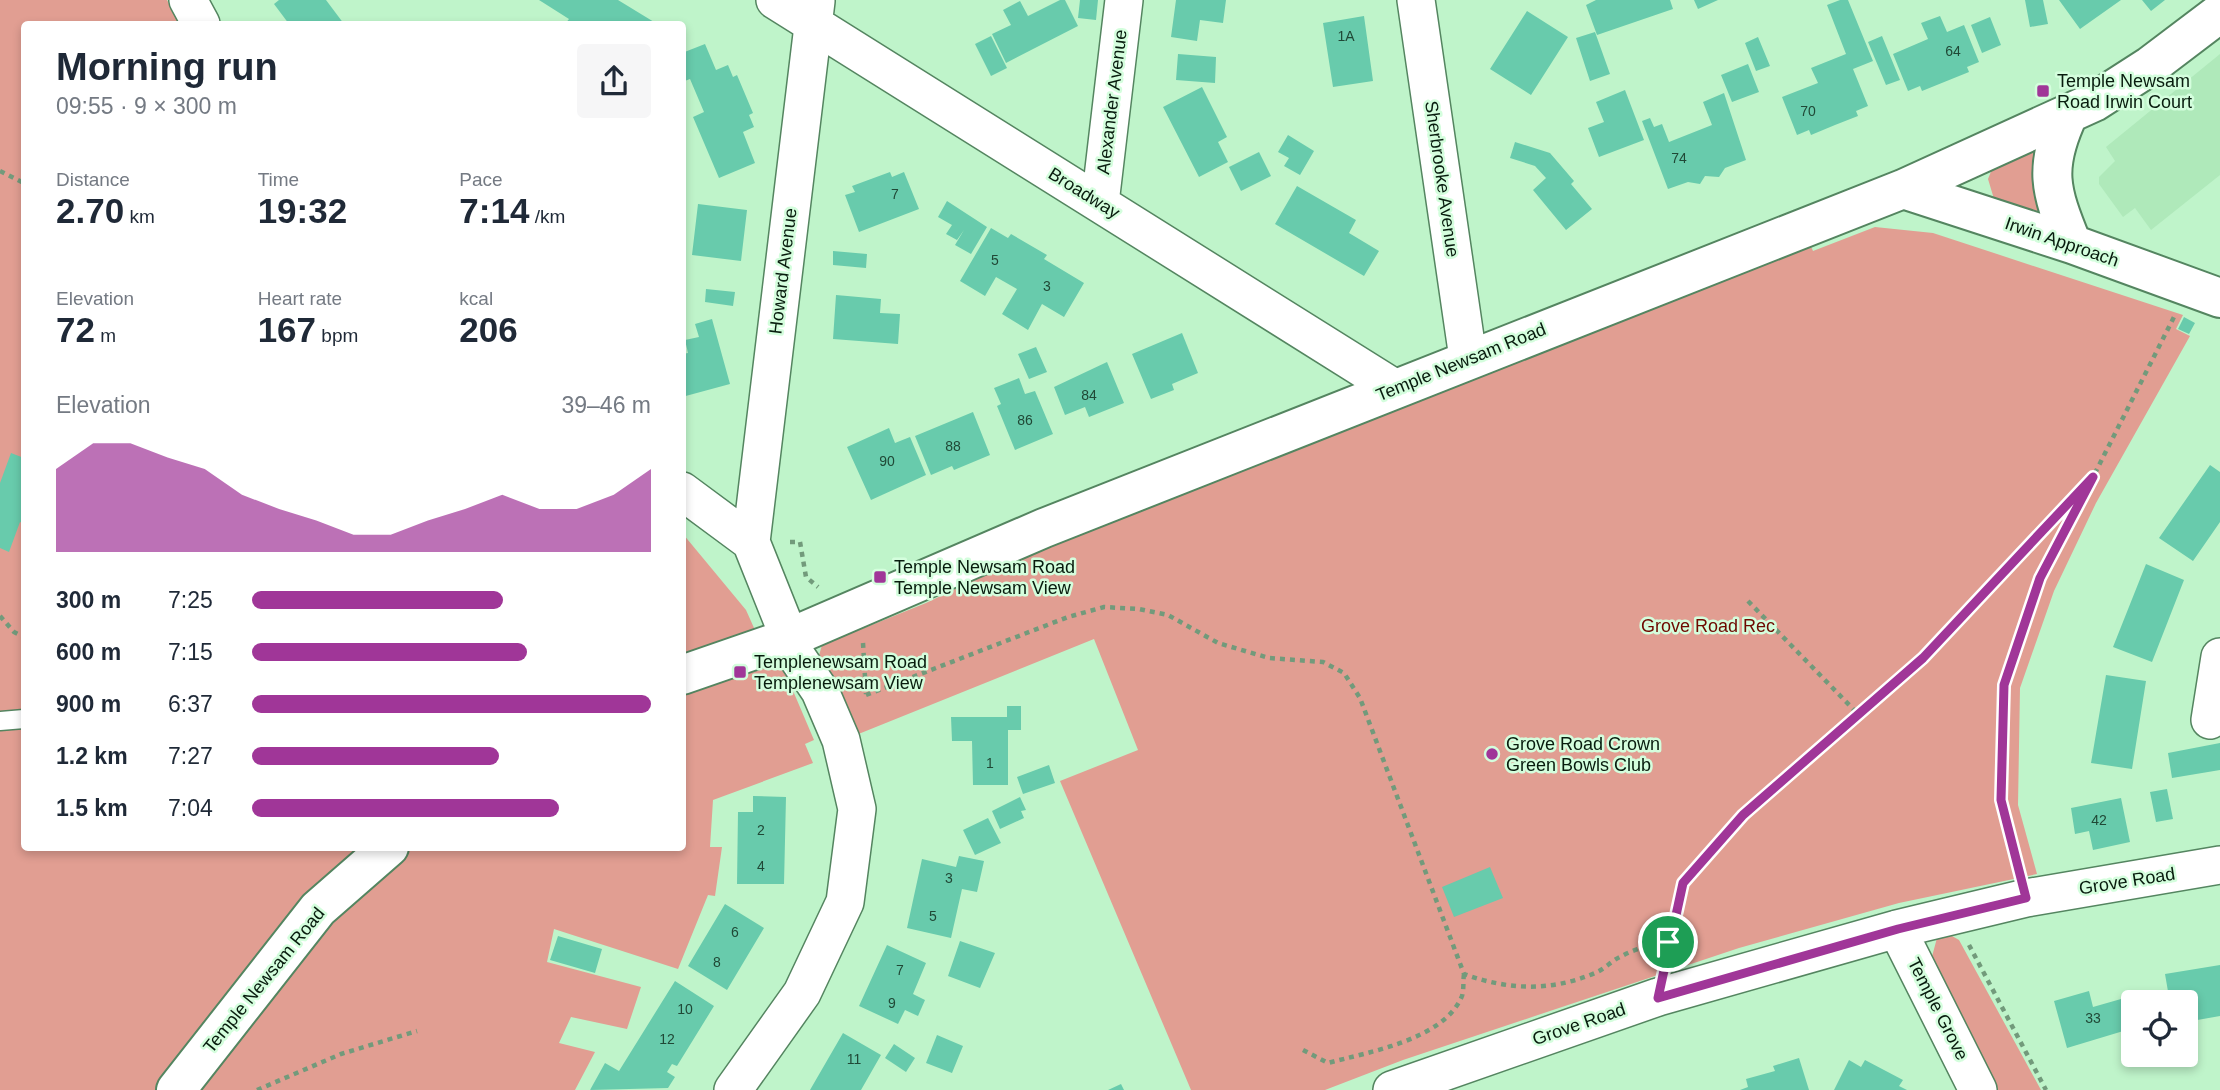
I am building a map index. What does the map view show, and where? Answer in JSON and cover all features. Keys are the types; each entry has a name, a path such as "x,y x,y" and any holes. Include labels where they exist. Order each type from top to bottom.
{"street":[{"path":"188,0 199,21"},
{"name":"Broadway","path":"775,0 814,11 1100,203 1394,388"},
{"name":"Alexander Avenue","path":"1100,203 1124,0"},
{"name":"Sherbrooke Avenue","path":"1416,0 1468,358"},
{"name":"Howard Avenue","path":"751,542 814,11"},
{"name":"Temple Newsam Road","path":"686,674 789,638 1044,528 1903,188 2094,102 2151,66 2220,13"},
{"path":"2069,113 2058,137 2051,183 2072,244"},
{"name":"Irwin Approach","path":"1903,188 2072,244 2204,293"},
{"path":"686,494 751,542 789,638 820,691 841,740 857,809 845,902 802,993 733,1090"},
{"path":"2210,720 2220,657"},
{"name":"Temple Newsam Road","path":"176,1090 318,909 384,851"},
{"name":"Grove Road","path":"1392,1090 1474,1076 1658,998 1898,929 2026,898 2220,865"},
{"name":"Temple Grove","path":"1898,929 1978,1090"}],"lane":[{"path":"0,721 21,719"}],"path":[{"path":"0,171 21,182"},
{"path":"2026,898 2001,800 2004,685 2040,578 2093,477 2204,293"},
{"path":"1658,998 1668,942 1683,883 1743,815 1923,658 2093,477"},
{"path":"1748,601 1858,714"},
{"path":"866,695 1068,617 1104,607 1139,609 1168,615 1218,643 1269,658 1323,662 1344,673 1360,698 1464,974 1462,995 1444,1019 1409,1040 1328,1063 1303,1051"},
{"path":"0,616 14,632 21,636"},
{"path":"1957,914 1974,957 2046,1090"},
{"path":"1464,974 1496,986 1527,988 1558,984 1596,973 1622,956 1668,942"},
{"path":"257,1090 341,1054 417,1031"}],"shaded area":[{"path":"2220,54 2220,175 2151,230 2135,208 2123,217 2099,184 2099,177 2115,161 2106,147"}],"green space":[{"path":"0,0 167,0 178,21 21,21 21,851 686,851 686,538 746,610 772,668 782,665 814,740 805,744 813,763 713,800 710,847 722,847 715,896 708,895 678,969 554,929 547,962 641,987 627,1029 571,1017 559,1043 595,1052 575,1090 0,1090"},
{"path":"2039,150 2047,217 1994,199 1988,179 1992,169"},
{"name":"Grove Road Rec","path":"1875,227 1933,233 2183,315 2176,329 2190,336 2096,503 2054,591 2020,688 2018,805 2037,874 1899,903 1739,948 1403,1060 1325,1090 1191,1090 1060,781 1138,750 1094,639 856,735 818,659 822,645 926,603 1022,557 1809,242 1813,251"},
{"path":"1952,936 1959,940 2041,1090 1995,1090 1930,964 1937,938"}],"building":[{"path":"279,0 326,0 342,21 287,21 274,4"},
{"path":"539,0 618,0 652,21 567,21 569,19"},
{"path":"1065,0 1078,26 1006,63 992,34 1011,25 1003,10 1020,1 1028,16"},
{"path":"1080,0 1098,0 1096,20 1078,18"},
{"path":"1176,0 1226,0 1223,23 1200,20 1197,41 1171,37"},
{"path":"1596,0 1670,0 1673,9 1597,35 1586,5"},
{"path":"1694,0 1718,0 1698,9"},
{"path":"1848,0 1873,61 1853,69 1868,106 1856,111 1858,116 1811,135 1809,130 1797,135 1782,97 1818,83 1811,68 1846,54 1827,5"},
{"path":"2025,0 2043,0 2048,24 2030,27"},
{"path":"2059,0 2121,0 2080,29"},
{"path":"2142,0 2165,0 2151,11"},
{"path":"1527,11 1568,37 1531,95 1490,69"},
{"path":"1364,16 1373,81 1333,87 1323,23"},
{"path":"1940,16 1947,32 1964,25 1979,62 1967,67 1969,72 1922,91 1920,86 1908,91 1893,54 1928,39 1921,23"},
{"path":"1990,17 2001,45 1982,53 1971,25"},
{"path":"1595,32 1610,74 1590,81 1576,38"},
{"path":"991,36 1007,68 991,76 975,44"},
{"path":"1882,36 1900,80 1886,85 1868,42"},
{"path":"1758,37 1770,66 1756,71 1745,43"},
{"path":"705,44 716,70 728,65 733,77 737,75 753,113 749,115 754,127 743,132 755,163 719,178 693,117 704,112 690,79 686,80 686,51"},
{"path":"1178,54 1216,57 1215,83 1176,80"},
{"path":"1748,64 1759,92 1732,102 1721,75"},
{"path":"1202,87 1227,137 1218,142 1228,162 1199,177 1163,107"},
{"path":"1625,90 1644,140 1599,157 1588,128 1604,122 1596,102"},
{"path":"1724,93 1746,160 1725,168 1719,177 1705,176 1700,184 1688,182 1668,189 1642,121 1650,118 1654,127 1662,124 1669,142 1712,125 1703,102"},
{"path":"1288,135 1314,151 1300,175 1284,166 1289,158 1278,152"},
{"path":"1515,142 1550,153 1574,181 1571,184 1592,209 1566,230 1533,190 1546,178 1535,166 1510,158"},
{"path":"1259,152 1271,176 1241,191 1229,167"},
{"path":"890,172 892,177 904,172 919,209 859,232 845,195 855,192 852,186"},
{"path":"1297,186 1356,220 1349,233 1379,251 1364,276 1275,224"},
{"path":"947,201 987,227 971,254 955,245 964,230 957,240 946,234 952,225 938,217"},
{"path":"698,204 747,210 741,261 692,255"},
{"path":"991,228 1008,238 1011,234 1047,255 1044,259 1084,283 1064,317 1042,304 1028,330 1002,314 1017,289 996,277 985,296 960,281"},
{"path":"833,251 867,254 866,268 833,265"},
{"path":"706,289 735,292 733,306 705,302"},
{"path":"836,295 881,299 880,313 900,314 898,344 833,339"},
{"path":"2184,317 2195,323 2189,334 2178,329"},
{"path":"712,319 730,384 686,396 686,340 699,337 695,324"},
{"path":"1182,333 1198,373 1172,384 1174,390 1151,399 1132,354"},
{"path":"1036,347 1047,372 1029,379 1018,354"},
{"path":"1107,362 1124,403 1089,417 1085,407 1065,415 1054,387"},
{"path":"1019,378 1025,394 1035,391 1053,434 1015,450 997,406 1001,404 994,388"},
{"path":"973,412 990,455 954,470 952,466 931,475 915,436"},
{"path":"889,428 895,443 910,437 926,475 871,500 847,447"},
{"path":"11,453 21,457 21,522 9,552 0,548 0,483"},
{"path":"2210,465 2220,472 2220,522 2193,561 2159,538"},
{"path":"2146,564 2184,580 2152,662 2113,647"},
{"path":"2106,675 2146,681 2132,769 2091,763"},
{"path":"1007,706 1021,706 1021,730 1008,730 1008,785 973,785 972,741 952,741 951,717 1007,717"},
{"path":"2220,743 2220,770 2172,778 2168,753"},
{"path":"1049,765 1055,783 1023,794 1017,777"},
{"path":"2167,789 2173,819 2156,822 2150,792"},
{"path":"753,796 786,797 784,884 737,884 738,812 753,812"},
{"path":"1020,797 1026,810 1021,811 1024,818 1000,829 992,811"},
{"path":"2121,798 2130,842 2093,850 2089,831 2075,834 2071,808"},
{"path":"988,818 1001,843 975,855 963,830"},
{"path":"959,856 984,861 977,892 962,889 951,938 907,928 922,859 956,867"},
{"path":"1490,867 1503,898 1454,917 1442,887"},
{"path":"725,904 764,928 727,990 688,966"},
{"path":"558,936 602,949 595,973 550,960"},
{"path":"960,941 995,953 980,988 948,976"},
{"path":"887,945 926,963 913,994 925,1000 918,1016 905,1010 898,1024 859,1006"},
{"path":"2220,965 2220,1016 2198,1020 2198,990 2168,990 2165,974"},
{"path":"675,981 714,1006 677,1066 672,1064 667,1072 675,1077 668,1088 590,1090 605,1063 619,1071"},
{"path":"2089,991 2093,1007 2121,999 2121,1032 2067,1048 2054,1001"},
{"path":"843,1033 881,1055 861,1090 810,1090"},
{"path":"937,1035 963,1046 952,1073 926,1063"},
{"path":"894,1044 915,1058 906,1072 885,1058"},
{"path":"1799,1058 1809,1090 1740,1090 1748,1087 1746,1079 1775,1071 1773,1066"},
{"path":"1849,1060 1861,1067 1865,1060 1903,1080 1899,1086 1907,1090 1834,1090"},
{"path":"1121,1084 1124,1090 1108,1090"}],"place":[{"name":"Temple Newsam Road Irwin Court","path":"2043,91"},
{"name":"Temple Newsam Road Temple Newsam View","path":"880,577"},
{"name":"Templenewsam Road Templenewsam View","path":"740,672"},
{"name":"Grove Road Crown Green Bowls Club","path":"1492,754"}],"route":[{"path":"2093,477 2040,578 2004,685 2001,800 2026,898 1739,972 1658,998 1668,942 1683,883 1743,815 1923,658 2093,477"}]}
